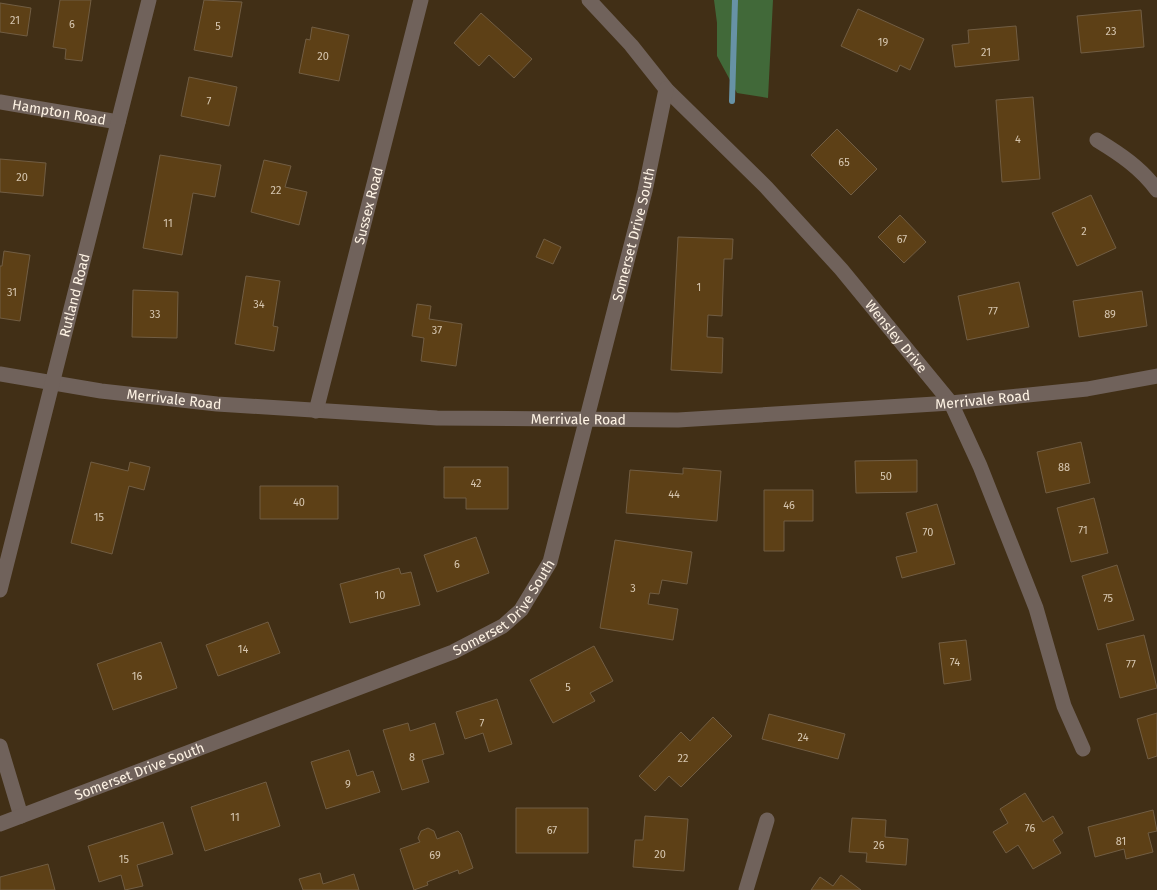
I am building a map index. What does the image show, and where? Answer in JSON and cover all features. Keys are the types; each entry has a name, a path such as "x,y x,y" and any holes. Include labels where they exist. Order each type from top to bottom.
{"street":[{"name":"Rutland Road","path":"0,590 149,0"},
{"name":"Sussex Road","path":"316,411 421,0"},
{"name":"Wensley Drive","path":"590,0 631,45 666,89 785,208 841,269 950,403 980,466 1036,608 1064,706 1082,749"},
{"name":"Somerset Drive South","path":"0,824 453,652 503,626 521,610 532,596 550,562 645,191 666,89"},
{"name":"Hampton Road","path":"0,102 118,122"},
{"path":"1097,140 1127,158 1148,178 1157,190"},
{"name":"Merrivale Road","path":"0,374 101,391 217,404 437,418 586,420 678,420 950,403 1087,389 1157,376"},
{"path":"0,746 21,816"},
{"path":"746,890 767,820"}],"green space":[{"path":"714,0 773,0 768,98 737,93 717,56 717,23"}],"building":[{"path":"60,0 91,0 82,61 65,59 66,49 53,47"},
{"path":"204,0 242,2 232,57 194,50"},
{"path":"0,3 31,8 27,36 0,32"},
{"path":"858,9 924,39 910,70 900,65 897,72 841,46"},
{"path":"1141,10 1144,47 1081,53 1077,16"},
{"path":"481,13 532,59 514,78 489,55 479,66 454,43"},
{"path":"1016,26 1019,60 955,67 952,45 969,43 968,30"},
{"path":"312,27 349,35 339,81 299,73 306,39 310,40"},
{"path":"189,77 237,87 229,126 181,116"},
{"path":"1033,97 1040,179 1002,182 996,100"},
{"path":"837,129 877,169 851,195 811,155"},
{"path":"160,155 221,165 215,197 193,193 182,255 143,248"},
{"path":"0,159 46,163 43,196 0,192"},
{"path":"264,160 291,166 285,187 307,192 299,225 251,212"},
{"path":"1091,195 1116,248 1077,266 1052,213"},
{"path":"900,215 926,242 904,263 878,237"},
{"path":"678,237 733,239 732,259 724,259 722,316 708,315 707,337 723,338 722,373 671,370"},
{"path":"544,239 561,247 553,264 536,257"},
{"path":"4,251 30,255 20,321 0,318 0,266 2,266"},
{"path":"246,276 280,281 273,326 278,327 274,351 235,344"},
{"path":"1019,282 1029,327 967,340 958,296"},
{"path":"133,290 178,292 177,338 132,337"},
{"path":"1142,291 1147,326 1079,337 1073,301"},
{"path":"417,304 431,306 429,319 462,324 456,366 421,361 424,338 412,336"},
{"path":"1081,442 1090,483 1046,493 1037,452"},
{"path":"917,460 917,492 856,493 855,461"},
{"path":"91,462 128,471 130,462 150,467 144,490 129,486 112,554 71,543"},
{"path":"444,467 508,467 508,509 466,509 466,498 444,498"},
{"path":"683,468 721,471 717,521 626,513 630,470 683,474"},
{"path":"260,486 338,486 338,519 260,519"},
{"path":"764,490 813,490 813,521 784,521 784,551 764,551"},
{"path":"1094,498 1108,553 1071,562 1057,508"},
{"path":"937,504 955,564 902,578 896,557 917,552 906,513"},
{"path":"476,537 489,573 437,592 424,555"},
{"path":"615,540 692,552 687,584 662,580 659,594 650,593 648,604 678,609 673,640 600,628"},
{"path":"1117,565 1134,620 1098,630 1082,576"},
{"path":"399,568 401,574 411,572 420,605 350,623 340,584"},
{"path":"268,622 280,653 218,676 206,645"},
{"path":"1144,635 1157,688 1120,698 1106,644"},
{"path":"966,640 971,680 944,684 939,643"},
{"path":"161,642 177,688 113,710 97,664"},
{"path":"594,646 613,681 590,693 595,701 553,723 530,680"},
{"path":"497,699 512,744 489,752 483,733 465,739 456,712"},
{"path":"1157,713 1157,756 1148,759 1137,719"},
{"path":"769,714 845,734 838,759 762,739"},
{"path":"713,717 732,736 681,787 669,776 655,791 639,776 681,732 690,741"},
{"path":"408,723 410,731 435,723 444,754 422,760 429,782 402,790 383,730"},
{"path":"349,750 357,776 373,771 380,792 326,809 311,762"},
{"path":"266,782 280,826 205,851 191,807"},
{"path":"1025,793 1043,822 1053,816 1063,833 1053,840 1061,853 1033,869 1018,845 1006,853 993,832 1008,823 1000,809"},
{"path":"516,808 588,808 588,853 516,853"},
{"path":"1153,810 1157,831 1148,833 1153,852 1126,859 1124,849 1095,857 1088,827"},
{"path":"645,816 688,819 684,871 633,867 635,840 643,840"},
{"path":"852,818 886,820 885,837 908,839 906,865 866,862 867,853 849,852"},
{"path":"163,822 173,854 137,865 143,886 125,890 121,875 99,882 88,846"},
{"path":"428,828 434,831 437,839 458,831 461,834 473,868 459,874 458,870 427,882 428,885 414,890 400,849 420,842 418,838 421,831"},
{"path":"48,864 55,890 0,890 0,877"},
{"path":"320,873 323,884 354,874 359,890 303,890 299,879"},
{"path":"841,875 861,890 811,890 820,877 833,886"}],"waterway":[{"path":"732,101 735,0"}]}
